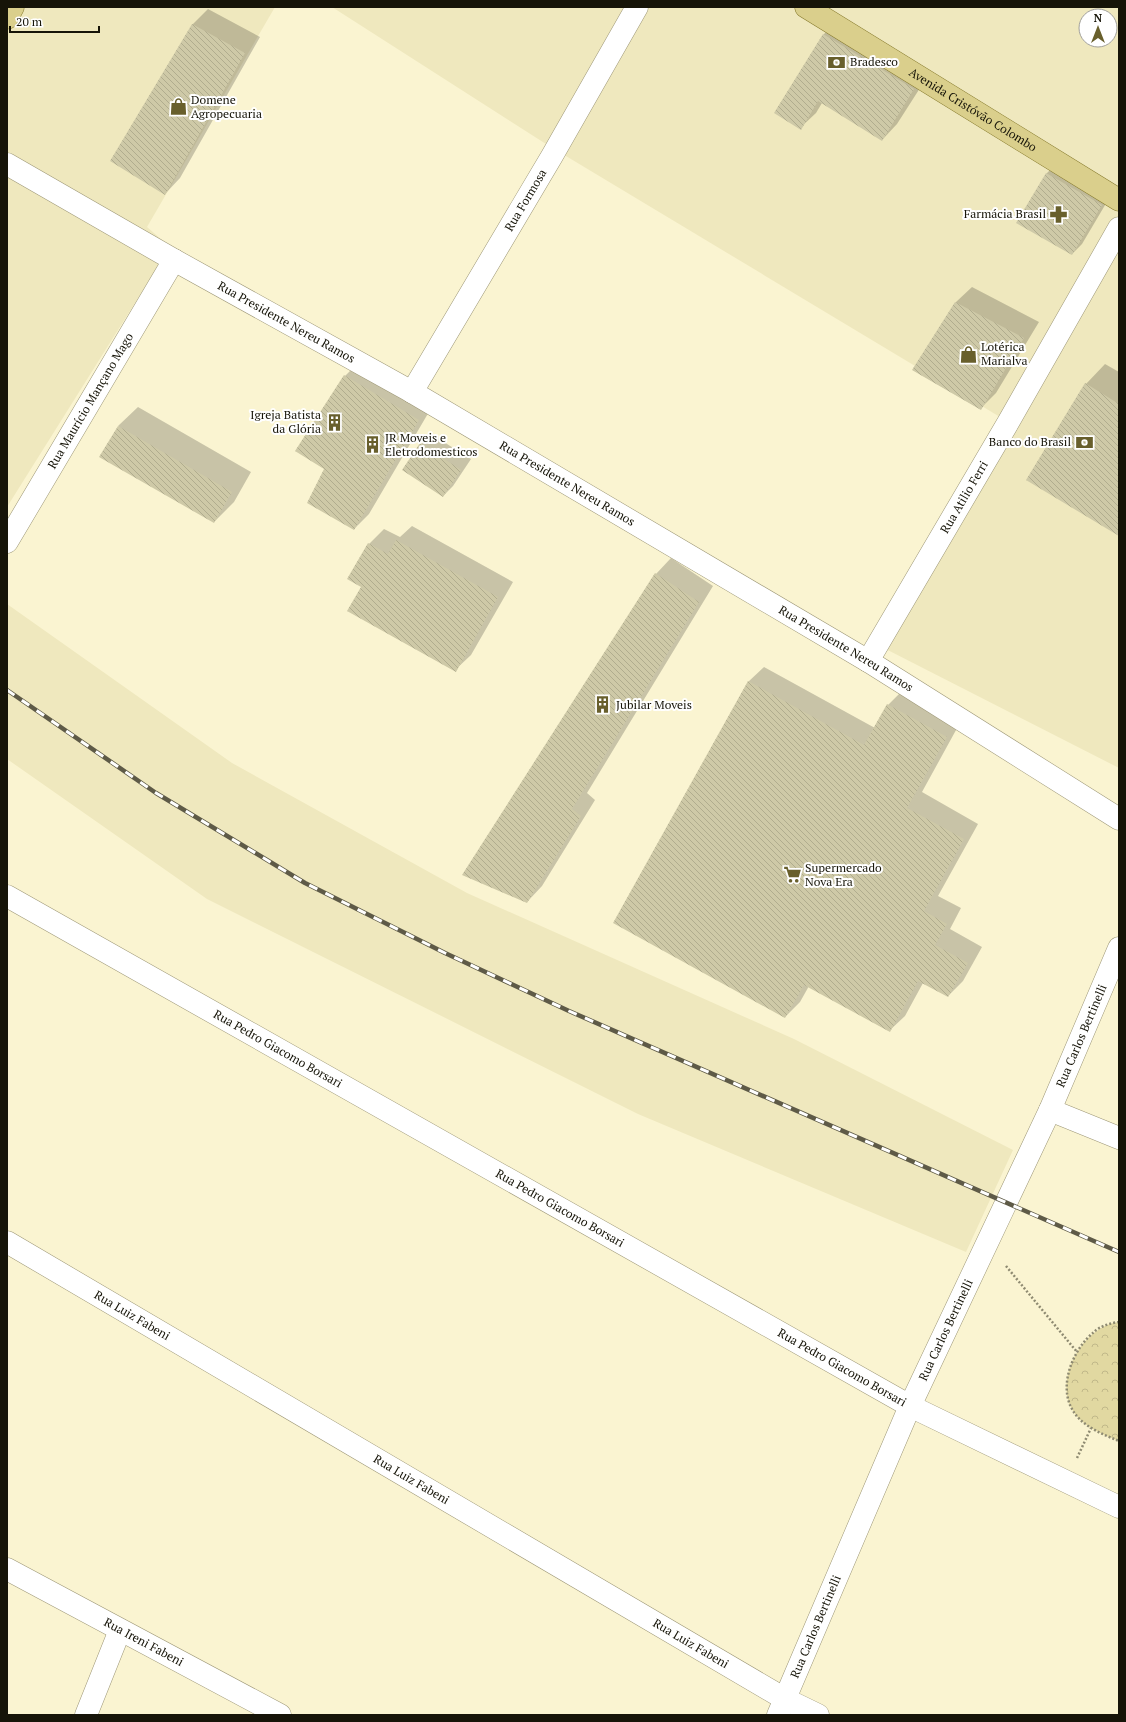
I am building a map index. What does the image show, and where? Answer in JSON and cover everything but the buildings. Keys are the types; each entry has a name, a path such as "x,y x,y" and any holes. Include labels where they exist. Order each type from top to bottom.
{"main road":[{"path":"7,18 13,7"},
{"name":"Avenida Cristóvão Colombo","path":"806,7 1119,200"}],"street":[{"name":"Rua Formosa","path":"412,392 552,156 637,7"},
{"name":"Rua Presidente Nereu Ramos","path":"7,164 174,260 412,392 868,661 1119,819"},
{"name":"Rua Atilio Ferri","path":"868,661 1009,421 1119,228"},
{"name":"Rua Maurício Mançano Mago","path":"7,542 174,260"},
{"name":"Rua Pedro Giacomo Borsari","path":"7,896 910,1406 1119,1507"},
{"name":"Rua Carlos Bertinelli","path":"781,1707 910,1406 1050,1110 1119,948"},
{"path":"1050,1110 1119,1138"},
{"name":"Rua Luiz Fabeni","path":"7,1242 781,1707 818,1715"},
{"name":"Rua Ireni Fabeni","path":"7,1570 280,1715"},
{"path":"86,1715 120,1630"}],"path":[{"path":"987,1244 1077,1352"},
{"path":"1119,1322 1104,1326 1093,1332 1077,1352 1072,1361 1067,1380 1069,1400 1072,1409 1091,1428 1119,1441"},
{"path":"1067,1482 1091,1428"}],"shaded area":[{"path":"7,7 275,7 147,227 170,247 7,507"},
{"path":"332,7 1119,7 1119,768 870,641 1000,417 546,144"},
{"path":"7,604 232,763 467,893 794,1039 1013,1150 966,1252 638,1114 207,899 7,759"}],"green space":[{"path":"1119,1322 1119,1441 1092,1429 1076,1415 1067,1396 1067,1382 1070,1368 1084,1343 1094,1333 1106,1326"}],"railway":[{"path":"7,690 156,793 305,883 445,953 569,1011 1119,1252"}],"place":[{"name":"Bradesco","path":"837,62"},
{"name":"Domene Agropecuaria","path":"178,107"},
{"name":"Farmácia Brasil","path":"1059,214"},
{"name":"Lotérica Marialva","path":"968,354"},
{"name":"Igreja Batista da Glória","path":"334,422"},
{"name":"Banco do Brasil","path":"1084,442"},
{"name":"JR Moveis e Eletrodomesticos","path":"372,445"},
{"name":"Jubilar Moveis","path":"603,705"},
{"name":"Supermercado Nova Era","path":"792,875"}]}
